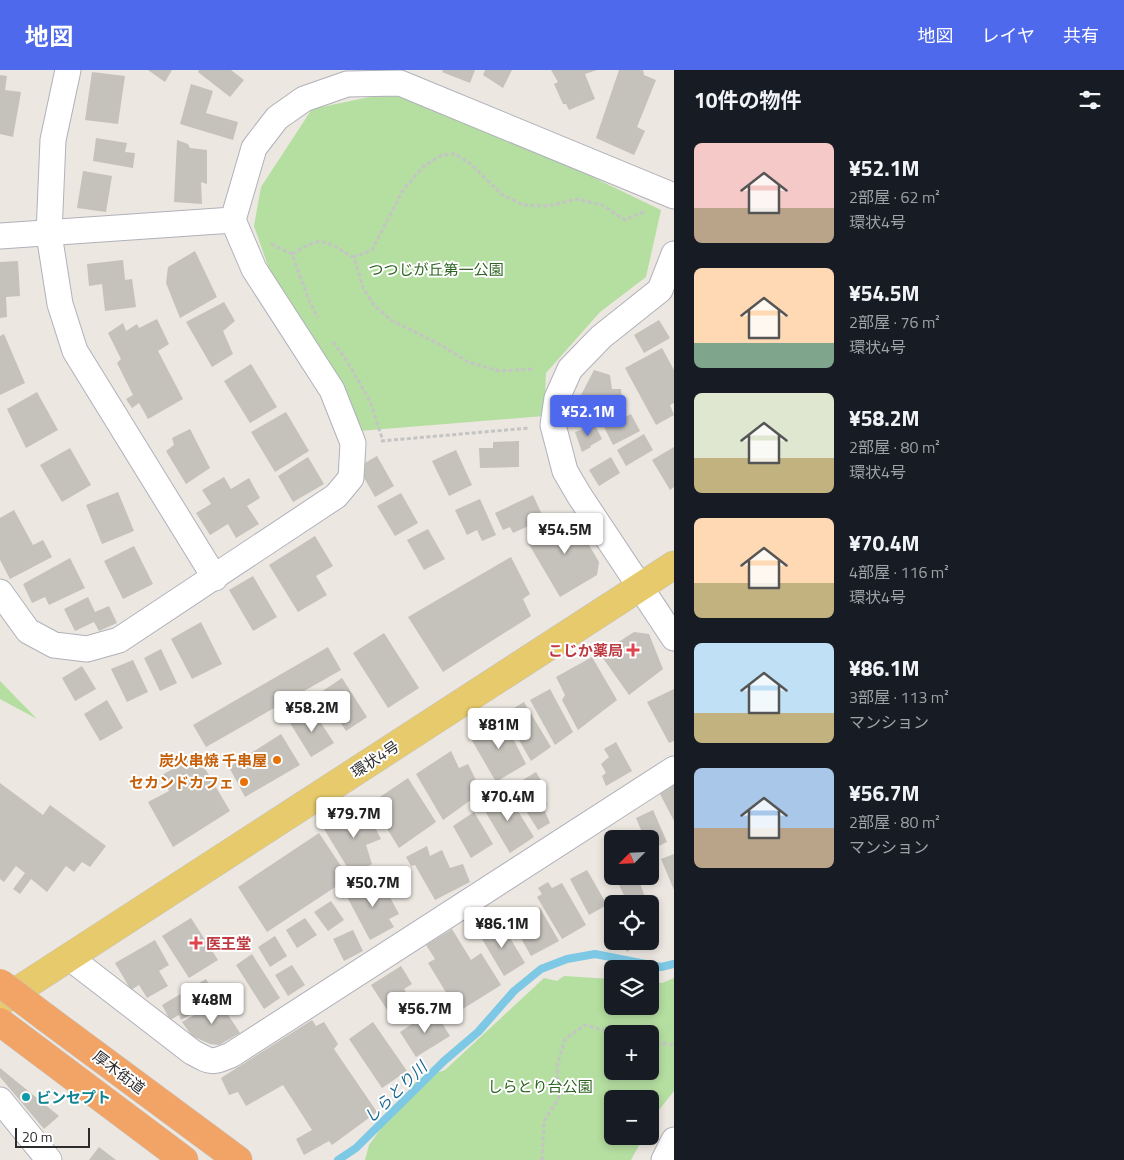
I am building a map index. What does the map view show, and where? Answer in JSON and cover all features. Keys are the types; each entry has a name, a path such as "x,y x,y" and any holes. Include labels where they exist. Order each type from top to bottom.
{"highway":[{"name":"厚木街道","path":"0,983 238,1160"},
{"path":"8,1028 184,1160"}],"main road":[{"name":"環状4号","path":"0,1002 674,565"}],"street":[{"path":"68,70 53,140 49,234 60,304 75,351 215,578"},
{"path":"0,592 28,631 54,645 87,649 119,640 336,496 351,478 353,444 332,390 254,269 233,220 254,148 277,118 304,99 348,84 400,83 672,196"},
{"path":"0,236 233,220"},
{"path":"674,254 660,290 601,337 570,369 557,398 553,425 566,471 579,495 674,638"},
{"path":"70,958 192,1052 208,1061 215,1062 231,1055 674,769"},
{"path":"0,1100 49,1160"},
{"path":"664,1160 674,1140"}],"path":[{"path":"354,257 372,250 403,190 424,166 442,155 454,154 472,165 501,194 523,205 549,206 577,199 602,205 625,220 664,204 672,196"},
{"path":"318,319 292,254 310,243 324,241 354,257 367,293 374,305 391,320 441,345 468,362 499,371 532,369"},
{"path":"328,334 345,358 370,401 382,441"},
{"path":"353,444 490,433 553,425"},
{"path":"542,1160 544,1121 559,1098 558,1066 565,1039 584,1025 604,1030"},
{"path":"659,1043 674,1045"}],"green space":[{"name":"つつじが丘第一公園","path":"389,93 470,118 661,210 646,277 600,312 546,373 544,416 359,431 286,317 254,226 261,187 312,109"},
{"path":"0,681 37,719 0,699"},
{"name":"しらとり台公園","path":"564,976 604,978 604,1015 659,1015 659,983 674,978 674,1091 659,1110 659,1090 604,1090 604,1145 639,1145 631,1160 365,1160 369,1145 411,1087 419,1079 445,1070 544,978 557,981"}],"building":[{"path":"148,70 172,70 165,82"},
{"path":"199,70 231,70 244,80 230,97 198,72"},
{"path":"443,70 475,70 470,83 442,72"},
{"path":"485,70 512,70 503,88 483,75"},
{"path":"551,70 597,70 585,74 595,99 569,110 566,104 563,104 554,84 558,82"},
{"path":"619,70 643,70 644,75 656,80 637,127 645,131 634,155 596,138"},
{"path":"92,72 125,76 118,124 85,120"},
{"path":"0,75 7,76 5,90 21,92 13,137 0,134"},
{"path":"191,84 213,91 206,113 238,122 233,140 180,124"},
{"path":"96,138 127,143 125,152 135,153 133,168 93,161"},
{"path":"177,140 188,144 190,148 207,150 207,184 201,182 202,204 174,202"},
{"path":"83,171 112,176 106,212 77,208"},
{"path":"195,251 217,297 180,318 166,283 168,267"},
{"path":"123,260 125,280 132,279 136,307 105,311 102,284 89,286 87,264"},
{"path":"18,261 20,296 6,297 7,317 0,318 0,262"},
{"path":"224,302 235,321 223,331 233,354 212,367 186,322"},
{"path":"157,319 169,344 158,351 183,399 148,419 139,403 132,408 126,399 133,395 117,363 121,359 108,333 123,323 126,331 137,324 139,328"},
{"path":"659,320 670,338 644,353 634,335"},
{"path":"4,334 25,383 0,395 0,336"},
{"path":"662,348 674,370 674,403 670,405 674,415 656,425 625,368"},
{"path":"251,364 277,407 250,423 224,381"},
{"path":"594,370 610,375 612,389 621,389 623,412 612,419 585,423 579,399"},
{"path":"37,392 58,430 26,448 7,409"},
{"path":"286,412 309,451 275,472 251,432"},
{"path":"631,414 640,431 613,445 604,427"},
{"path":"595,425 602,439 582,452 575,432"},
{"path":"190,429 210,468 186,484 166,451 174,445 172,438"},
{"path":"644,434 653,450 626,466 617,450"},
{"path":"519,441 519,467 480,468 479,448 493,448 493,442"},
{"path":"674,447 674,487 670,490 652,460"},
{"path":"70,448 91,485 62,502 40,465"},
{"path":"456,450 472,485 449,496 432,461"},
{"path":"377,456 394,486 375,497 358,467"},
{"path":"308,457 324,484 293,502 278,476"},
{"path":"611,457 620,473 599,486 589,470"},
{"path":"224,477 231,489 249,478 260,498 247,506 259,524 236,538 228,524 210,535 196,513 211,504 202,490"},
{"path":"118,492 134,531 102,544 86,505"},
{"path":"401,493 418,523 395,536 377,506"},
{"path":"533,495 544,519 513,533 510,527 503,530 495,513"},
{"path":"480,499 496,535 482,541 477,530 467,535 455,510"},
{"path":"14,510 33,545 43,540 52,557 10,579 0,560 0,518"},
{"path":"570,513 599,562 597,575 560,597 527,541"},
{"path":"428,529 445,559 424,570 407,540"},
{"path":"315,536 333,566 316,576 327,595 298,612 269,565"},
{"path":"134,546 153,584 123,599 104,561"},
{"path":"511,557 530,594 523,599 531,616 443,672 408,617"},
{"path":"70,558 85,588 49,605 45,597 32,603 23,584"},
{"path":"253,576 277,617 253,631 229,590"},
{"path":"88,597 95,612 109,606 117,623 99,631 94,622 75,631 64,609"},
{"path":"201,622 222,664 192,679 171,639"},
{"path":"634,632 649,634 663,669 629,695 600,654"},
{"path":"384,633 419,688 388,708 353,653"},
{"path":"328,647 341,670 206,747 193,725"},
{"path":"161,649 177,683 160,691 144,658"},
{"path":"592,657 617,700 578,730 562,700 565,695 556,677"},
{"path":"133,660 148,692 127,702 111,669"},
{"path":"82,666 96,689 75,701 62,678"},
{"path":"342,678 367,717 346,731 321,692"},
{"path":"550,689 573,732 555,745 530,700"},
{"path":"674,689 674,741 669,743 647,702"},
{"path":"107,700 123,728 100,741 84,714"},
{"path":"524,702 551,747 531,761 504,714"},
{"path":"312,709 334,743 311,757 290,723"},
{"path":"503,719 526,764 496,782 470,737"},
{"path":"281,734 300,765 245,797 229,767"},
{"path":"616,742 632,771 606,786 602,776 606,773 601,764 609,757 604,749"},
{"path":"451,751 459,768 468,764 482,792 443,820 416,774"},
{"path":"197,755 230,811 173,847 148,802 169,791 162,775"},
{"path":"536,772 545,787 541,791 547,805 543,807 550,823 538,830 511,787"},
{"path":"408,778 436,822 399,848 371,803"},
{"path":"0,783 43,815 50,805 106,846 90,867 82,862 74,872 66,866 47,892 31,879 20,894 13,889 25,873 16,866 4,882 0,879"},
{"path":"674,784 674,821 659,792"},
{"path":"506,792 534,837 510,853 482,806"},
{"path":"365,807 381,839 366,845 372,864 352,875 324,829"},
{"path":"653,810 667,842 659,846 659,830 641,830 636,818"},
{"path":"474,812 493,844 471,858 453,826"},
{"path":"319,833 349,878 267,932 238,887"},
{"path":"427,846 430,856 442,850 450,868 463,864 470,882 435,900 415,865 411,866 406,857"},
{"path":"674,854 674,890 661,859"},
{"path":"587,870 604,900 604,907 589,915 570,879"},
{"path":"379,877 399,914 389,919 394,927 370,940 346,895"},
{"path":"548,882 552,888 562,883 586,925 562,939 537,897 542,894 538,888"},
{"path":"619,885 641,885 644,895 624,895"},
{"path":"331,901 344,920 328,931 314,912"},
{"path":"540,908 559,941 531,956 506,912 511,909 518,921"},
{"path":"191,918 218,960 189,978 162,936"},
{"path":"305,918 317,935 297,948 286,930"},
{"path":"500,921 525,963 504,976 479,934"},
{"path":"452,929 471,960 481,953 501,985 458,1012 428,963 435,959 426,945"},
{"path":"353,930 363,951 344,961 333,939"},
{"path":"275,936 287,956 270,967 258,947"},
{"path":"155,940 169,965 159,971 168,986 147,998 139,985 131,990 115,963"},
{"path":"252,954 280,998 264,1009 236,965"},
{"path":"292,965 305,985 288,996 275,975"},
{"path":"401,966 412,984 404,989 416,1008 395,1022 371,985"},
{"path":"206,979 217,999 181,1020 179,1015 170,1020 162,1005"},
{"path":"219,1001 240,1033 219,1045 210,1044 192,1036 182,1022"},
{"path":"434,1010 450,1036 416,1057 400,1032"},
{"path":"312,1020 316,1026 324,1022 338,1044 334,1049 377,1112 332,1145 329,1141 304,1155 296,1139 312,1130 283,1085 246,1106 238,1092 229,1095 221,1078"},
{"path":"373,1022 407,1071 382,1088 349,1039"},
{"name":"ビンセプト","path":"0,1068 59,1116 44,1129 0,1077"},
{"path":"99,1147 116,1160 89,1160"}],"waterway":[{"name":"しらとり川","path":"338,1160 356,1148 444,1061 478,1032 514,991 541,969 567,959 595,954 661,967 674,964"}],"place":[{"name":"こじか薬局","path":"633,650"},
{"name":"炭火串焼 千串屋","path":"277,760"},
{"name":"セカンドカフェ","path":"244,782"},
{"name":"医王堂","path":"196,943"},
{"name":"ビンセプト","path":"26,1097"}]}
